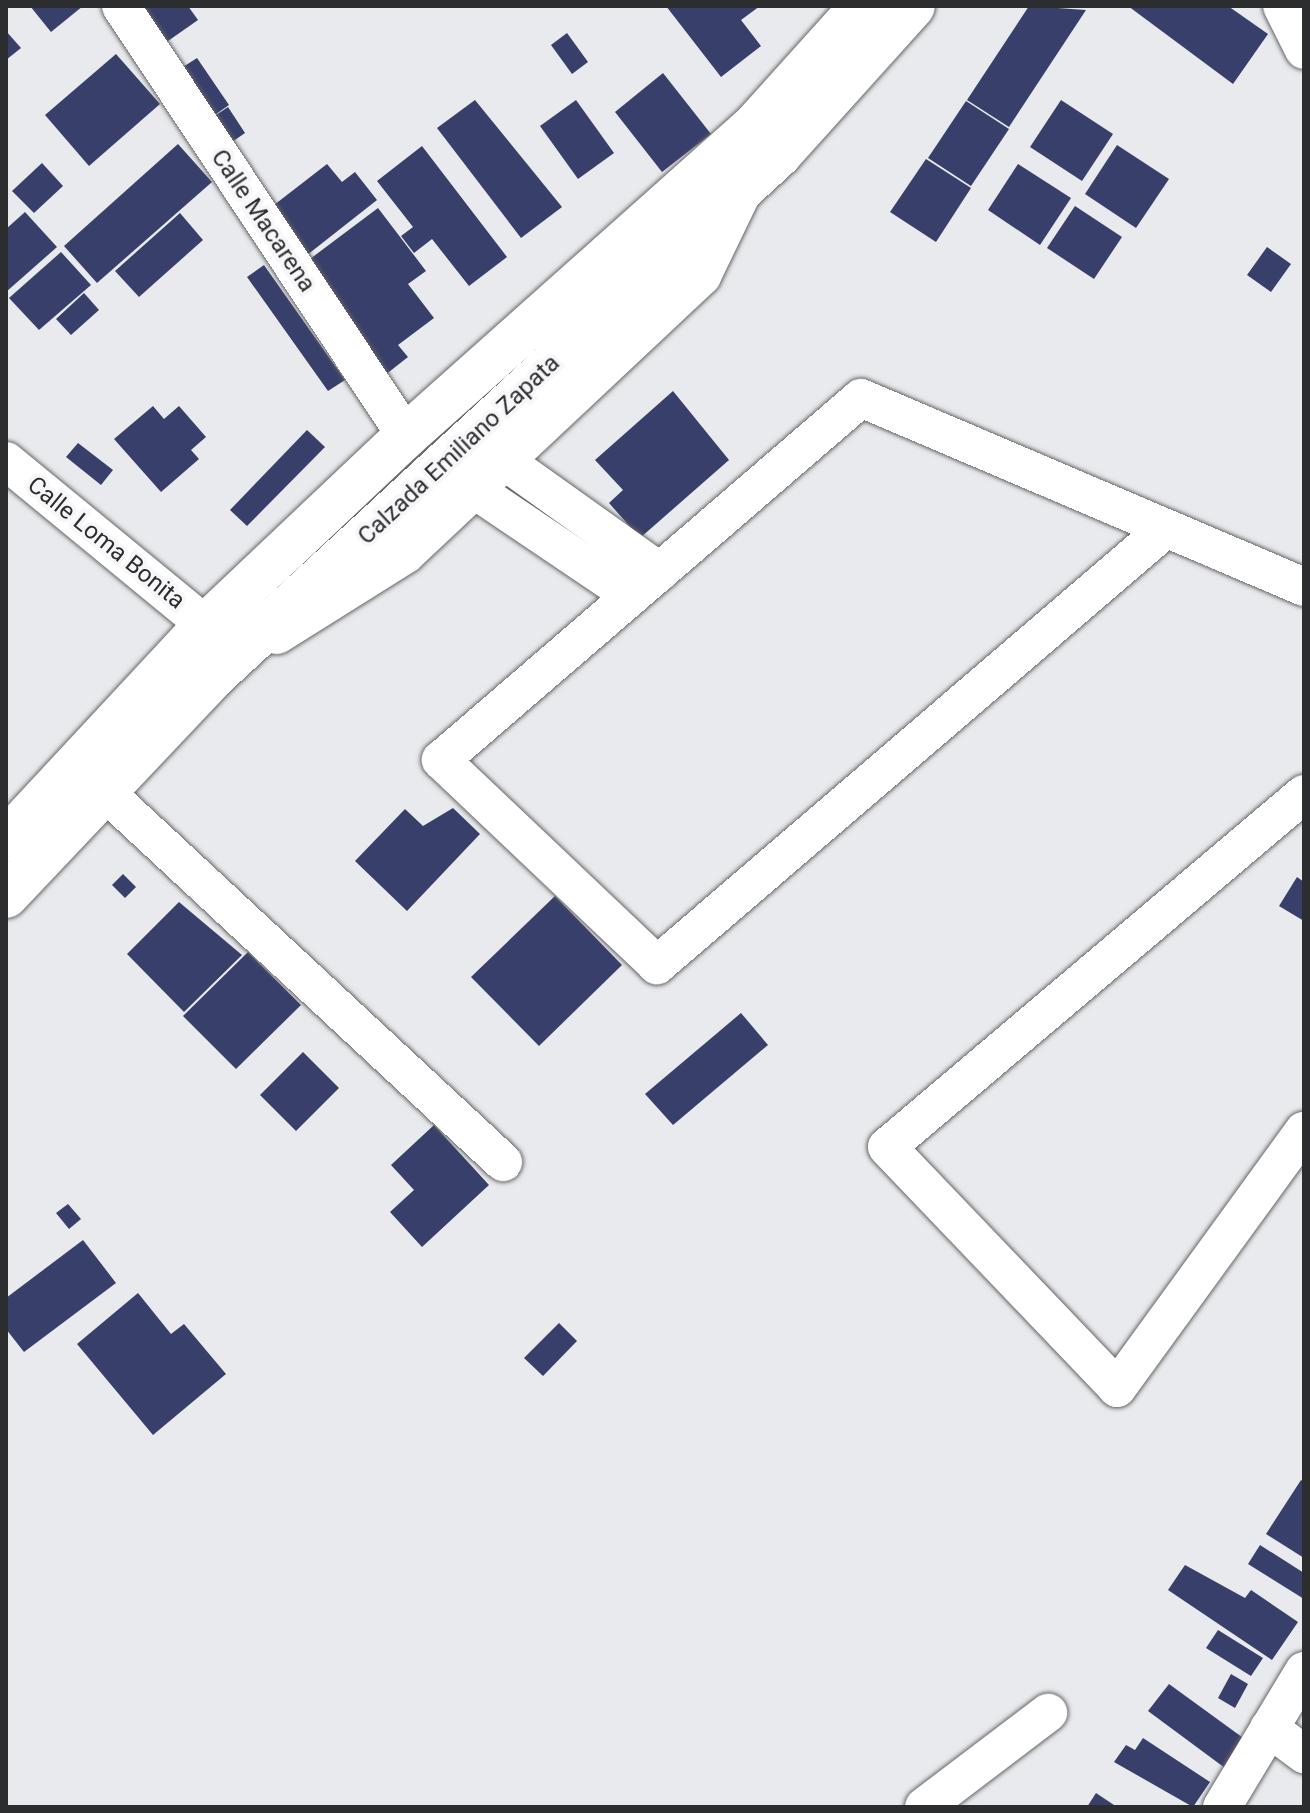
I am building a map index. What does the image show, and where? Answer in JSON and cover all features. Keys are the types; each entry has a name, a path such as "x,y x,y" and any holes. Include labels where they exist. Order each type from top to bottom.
{"main road":[{"name":"Calzada Emiliano Zapata","path":"6,840 206,625 406,436 754,126 862,6"},
{"name":"Calzada Emiliano Zapata","path":"6,896 214,676 745,186 913,6"}],"street":[{"name":"Calle Macarena","path":"121,6 406,436"},
{"path":"1282,6 1304,50"},
{"path":"214,676 406,554 506,462 702,276 745,186"},
{"path":"1163,531 657,965 441,760 861,398 1163,531 1304,587"},
{"name":"Calle Loma Bonita","path":"6,461 206,625"},
{"path":"506,462 646,584"},
{"path":"475,490 646,584"},
{"path":"104,791 503,1162"},
{"path":"1304,794 887,1147 1117,1388 1304,1131"},
{"path":"1222,1807 1304,1671"},
{"path":"924,1807 1048,1713"},
{"path":"1269,1728 1304,1754"}],"building":[{"path":"30,6 83,6 51,32"},
{"path":"128,6 188,6 198,20 158,48"},
{"path":"666,6 760,6 741,20 761,46 721,77"},
{"path":"1029,6 1086,10 1009,127 967,100"},
{"path":"1128,6 1228,6 1268,34 1233,84"},
{"path":"6,31 21,48 6,60"},
{"path":"567,33 588,62 572,74 551,45"},
{"path":"116,54 160,104 89,166 45,115"},
{"path":"197,58 229,105 202,124 169,76"},
{"path":"663,73 711,134 662,172 615,112"},
{"path":"475,100 562,207 521,238 437,128"},
{"path":"576,100 614,153 578,179 540,126"},
{"path":"1061,100 1113,134 1082,181 1030,147"},
{"path":"966,101 1009,129 971,186 928,158"},
{"path":"228,107 245,133 219,151 201,125"},
{"path":"178,144 212,182 97,283 64,246"},
{"path":"1117,145 1169,179 1136,228 1085,194"},
{"path":"422,146 507,257 469,286 432,239 414,253 401,236 413,227 377,181"},
{"path":"926,159 971,188 936,242 890,212"},
{"path":"42,163 63,186 34,213 12,191"},
{"path":"327,164 342,182 355,172 377,200 302,259 265,212"},
{"path":"1018,164 1071,198 1040,245 988,210"},
{"path":"1075,206 1122,237 1094,279 1047,248"},
{"path":"378,208 426,271 408,284 434,318 398,345 408,357 380,379 298,268"},
{"path":"25,212 57,247 6,292 6,229"},
{"path":"180,213 203,240 139,297 115,271"},
{"path":"1267,247 1291,264 1271,292 1247,275"},
{"path":"61,252 91,285 39,330 9,298"},
{"path":"264,265 345,380 328,391 247,277"},
{"path":"84,293 99,310 71,335 56,319"},
{"path":"673,391 729,460 640,538 609,503 623,490 595,460"},
{"path":"153,406 164,419 179,406 206,437 191,450 199,459 161,492 114,439"},
{"path":"307,430 325,447 247,526 230,510"},
{"path":"78,443 113,470 101,485 66,457"},
{"path":"453,808 480,834 407,911 355,861 405,809 423,826"},
{"path":"123,874 136,887 125,898 112,885"},
{"path":"1297,877 1304,882 1304,921 1279,906"},
{"path":"555,896 622,965 539,1046 471,977"},
{"path":"179,902 242,955 184,1012 127,954"},
{"path":"248,952 301,1005 236,1069 183,1016"},
{"path":"741,1013 768,1045 673,1125 645,1094"},
{"path":"303,1052 339,1088 296,1131 260,1095"},
{"path":"434,1125 489,1185 422,1247 390,1212 414,1190 391,1165"},
{"path":"68,1204 81,1219 69,1229 56,1213"},
{"path":"83,1240 116,1283 24,1352 6,1329 6,1298"},
{"path":"138,1293 171,1334 184,1324 226,1374 153,1435 77,1344"},
{"path":"559,1323 577,1341 543,1376 524,1358"},
{"path":"1301,1480 1304,1482 1304,1558 1266,1534"},
{"path":"1260,1545 1304,1573 1304,1599 1248,1564"},
{"path":"1185,1565 1245,1598 1251,1590 1298,1622 1272,1660 1168,1590"},
{"path":"1218,1630 1263,1658 1251,1676 1206,1648"},
{"path":"1231,1674 1248,1684 1235,1708 1218,1698"},
{"path":"1169,1684 1246,1740 1225,1768 1148,1711"},
{"path":"1143,1738 1210,1782 1193,1807 1114,1762 1126,1745 1135,1750"},
{"path":"1096,1793 1117,1807 1087,1807"}]}
